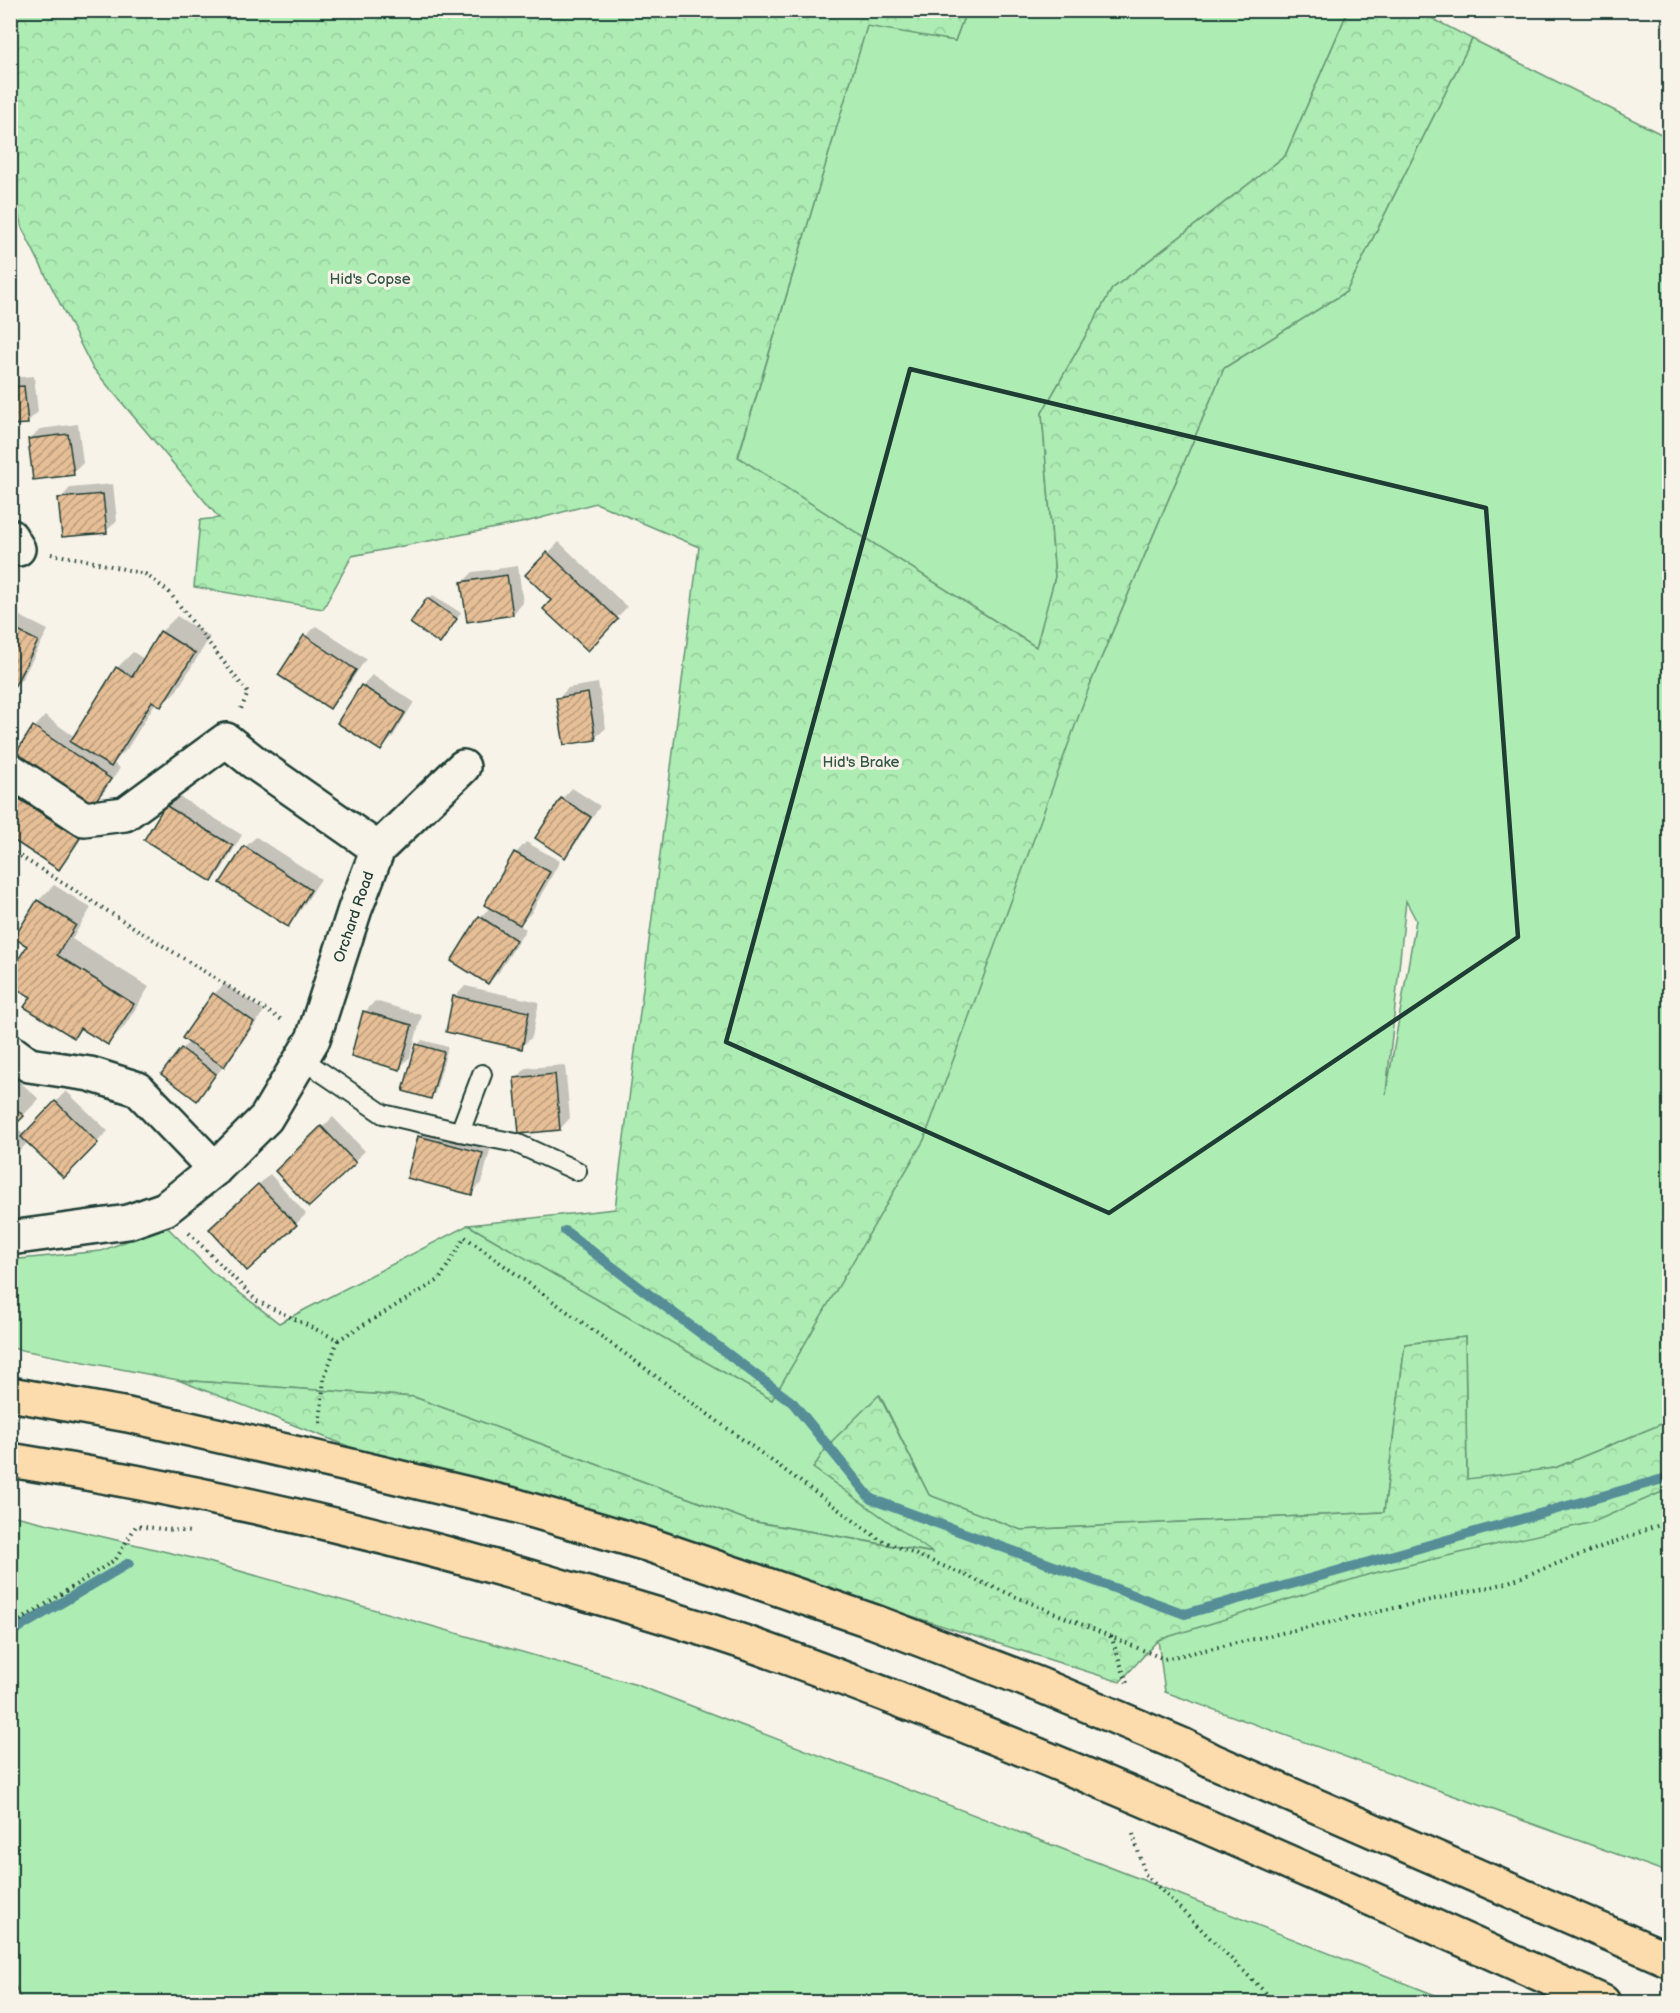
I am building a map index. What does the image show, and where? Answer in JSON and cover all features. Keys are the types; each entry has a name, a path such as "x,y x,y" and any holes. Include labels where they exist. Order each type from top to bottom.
{"highway":[{"path":"10,1394 128,1415 344,1464 510,1504 650,1545 875,1622 1040,1685 1182,1745 1213,1761 1670,1960"},
{"path":"10,1460 223,1499 365,1531 504,1569 754,1646 920,1707 1088,1776 1283,1859 1603,2002"}],"street":[{"path":"10,770 84,819 125,814 226,740 378,849 463,767"},
{"name":"Orchard Road","path":"10,1239 128,1222 165,1209 215,1169 266,1118 308,1049 355,909 378,849"},
{"path":"10,1051 29,1065 90,1074 138,1089 215,1169"}],"lane":[{"path":"308,1049 382,1114 516,1143 577,1170"},
{"path":"460,1132 482,1074"}],"path":[{"path":"14,543 145,574 169,592 248,693 226,740"},
{"path":"10,850 308,1049"},
{"path":"165,1209 257,1300 338,1340"},
{"path":"313,1424 320,1426 324,1378 338,1340 439,1280 465,1237 879,1539 1164,1659 1503,1584 1670,1521"},
{"path":"10,1627 116,1559 136,1526 194,1532"},
{"path":"1132,1831 1145,1874 1275,2002"}],"highlighted area":[{"path":"910,369 1486,508 1518,937 1109,1213 726,1042"}],"green space":[{"path":"11,10 966,11 955,41 867,26 738,457 1036,647 1055,577 1042,413 1112,289 1285,156 1348,11 1418,11 1472,39 1346,292 1224,368 1091,682 924,1140 772,1400 468,1225 615,1209 699,547 596,503 526,522 352,556 323,609 194,587 200,520 219,518 92,367 22,228 11,187"},
{"path":"966,11 1348,11 1285,156 1112,289 1042,413 1055,577 1037,648 738,458 867,25 955,41"},
{"path":"1472,39 1669,138 1669,1421 1555,1468 1467,1480 1465,1337 1405,1344 1384,1512 1021,1530 929,1495 880,1395 935,1553 750,1521 414,1397 178,1380 11,1348 10,1260 101,1251 166,1226 211,1271 279,1323 468,1225 772,1400 1091,682 1224,368 1346,292","holes":["1406,901 1416,920 1386,1094"]},
{"path":"1465,1337 1467,1479 1555,1468 1669,1421 1669,1489 1593,1522 1370,1574 1158,1640 1120,1682 655,1535 358,1450 178,1380 414,1397 750,1521 933,1553 813,1468 828,1445 879,1395 929,1495 1021,1530 1384,1512 1405,1344"},
{"path":"1669,1459 1669,1873 1165,1692 1158,1640 1367,1549"},
{"path":"11,1515 205,1561 637,1685 1453,2002 22,2002 10,1974"}],"building":[{"path":"24,386 28,424 10,425 10,387"},
{"path":"68,434 74,475 33,480 28,439"},
{"path":"103,494 107,533 62,537 58,498"},
{"path":"547,552 618,619 588,651 543,609 551,600 525,575"},
{"path":"507,575 513,615 467,622 461,582"},
{"path":"427,598 457,619 440,644 410,623"},
{"path":"10,627 38,641 12,691 10,690"},
{"path":"160,631 195,653 161,707 152,701 111,767 70,742 116,667 132,677"},
{"path":"304,635 356,670 330,709 278,675"},
{"path":"361,685 405,713 381,751 337,723"},
{"path":"588,693 596,740 564,745 556,698"},
{"path":"33,726 111,779 92,806 16,753"},
{"path":"10,793 80,838 59,870 10,838"},
{"path":"561,798 591,817 565,858 535,838"},
{"path":"165,805 233,846 212,882 144,840"},
{"path":"244,846 311,890 288,927 220,883"},
{"path":"514,852 550,872 520,925 484,905"},
{"path":"37,900 76,925 57,955 134,1004 108,1045 80,1028 74,1038 24,1007 31,997 10,985 10,972 27,946 14,938"},
{"path":"479,916 516,940 488,984 451,961"},
{"path":"213,993 254,1022 224,1067 182,1038"},
{"path":"453,996 529,1012 522,1049 446,1032"},
{"path":"363,1011 412,1025 400,1070 351,1056"},
{"path":"416,1044 444,1052 431,1099 403,1091"},
{"path":"181,1048 216,1074 197,1101 161,1074"},
{"path":"555,1074 560,1130 519,1134 514,1078"},
{"path":"55,1101 98,1143 64,1178 21,1137"},
{"path":"10,1104 24,1116 10,1130"},
{"path":"321,1126 356,1163 309,1207 275,1171"},
{"path":"418,1136 483,1153 472,1195 407,1178"},
{"path":"258,1184 297,1225 247,1271 209,1229"}],"waterway":[{"path":"565,1231 793,1403 871,1499 1185,1614 1670,1477"},
{"path":"10,1633 129,1563"}],"park label":[{"name":"Hid's Copse","path":"370,279"},
{"name":"Hid's Brake","path":"861,762"}]}
